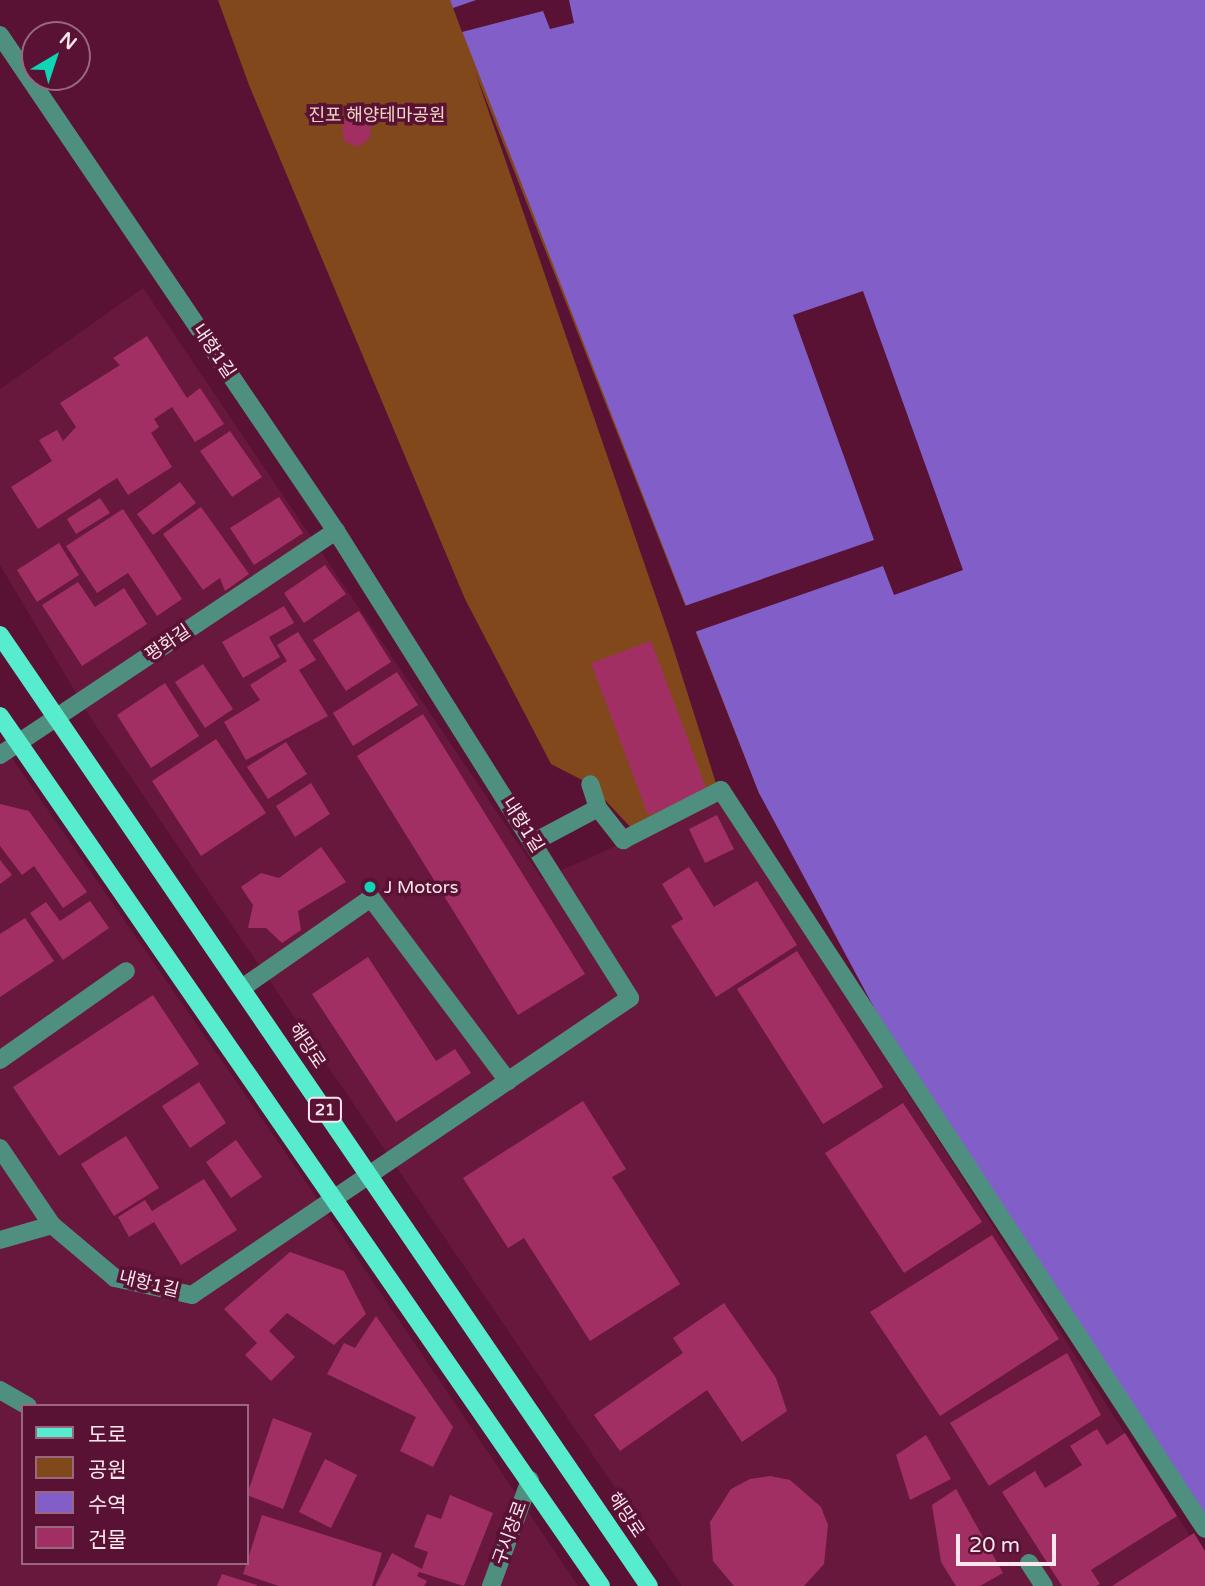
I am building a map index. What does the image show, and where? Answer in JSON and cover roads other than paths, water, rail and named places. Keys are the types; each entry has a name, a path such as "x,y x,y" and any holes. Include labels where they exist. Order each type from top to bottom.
{"main road":[{"name":"해망로","path":"0,635 59,717 649,1586"},
{"name":"21","path":"0,716 601,1586"}],"street":[{"name":"내항1길","path":"0,35 336,531 630,998 192,1295 115,1278 52,1225 0,1148"},
{"name":"평화길","path":"0,755 336,531"},
{"path":"590,784 598,808 623,840 721,790 1205,1529"},
{"path":"534,842 598,808"},
{"path":"242,988 371,898 508,1081"},
{"path":"0,1060 126,971"},
{"path":"0,1240 52,1225"},
{"path":"0,1390 24,1404"},
{"name":"구시장로","path":"491,1586 530,1480"},
{"path":"1029,1563 1044,1586"}],"water":[{"path":"450,0 1205,0 1205,1515 908,1071 759,793"}],"place":[{"name":"J Motors","path":"370,887"}],"park label":[{"name":"진포 해양테마공원","path":"377,115"}]}
